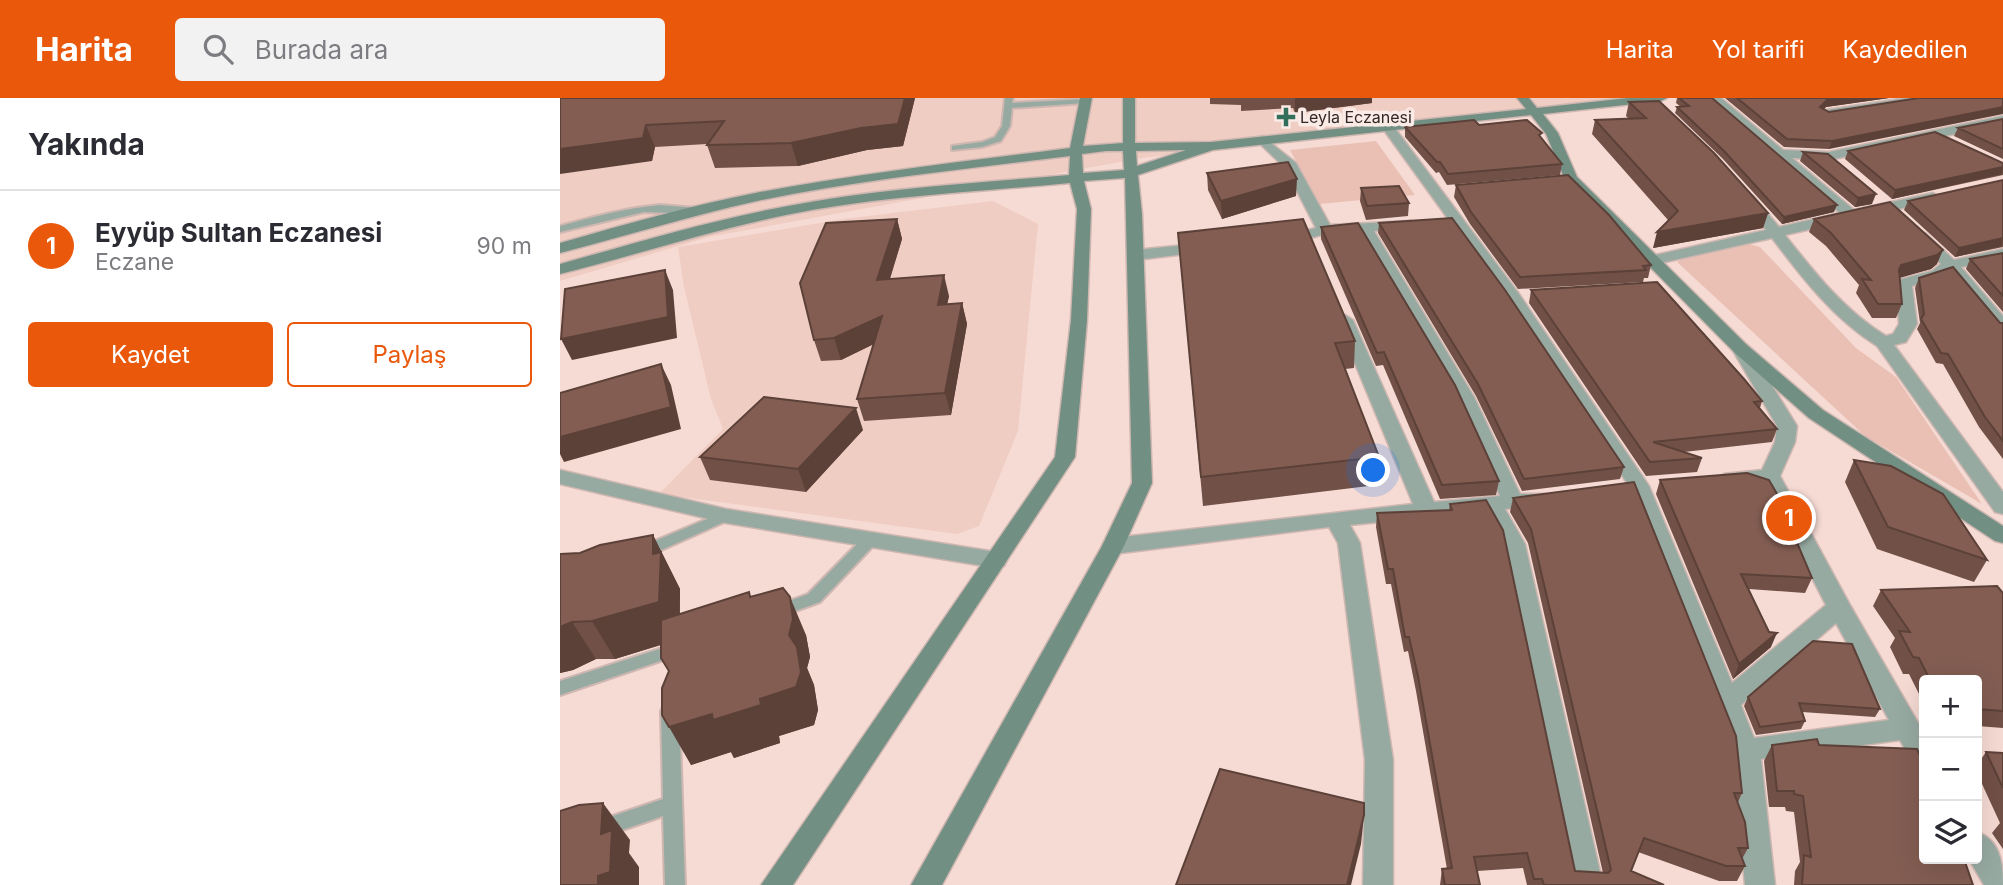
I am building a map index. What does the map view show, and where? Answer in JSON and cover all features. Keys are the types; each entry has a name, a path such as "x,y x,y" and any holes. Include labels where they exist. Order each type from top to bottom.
{"street":[{"path":"926,885 1113,546 1142,483 1129,98"},
{"path":"1714,98 1852,216"},
{"path":"1826,114 1930,98"},
{"path":"776,885 1065,457 1079,320 1084,209 1076,178 1076,151 1085,99"},
{"path":"560,248 758,197 889,175 1076,151 1129,146 1211,146 1387,126 1528,104 1654,99 1668,116"},
{"path":"1528,104 1552,133 1564,180 1652,260 1668,286 1816,414 2003,536"},
{"path":"1782,154 1829,156 2003,120"},
{"path":"1979,125 2003,135"},
{"path":"1387,126 1443,192 1450,220 1520,296 1626,488 1746,750 1759,885"},
{"path":"1933,134 1956,145"},
{"path":"1262,140 1291,166 1315,237"},
{"path":"560,269 680,235 788,210 894,195 1131,173 1211,146"},
{"path":"1829,156 1849,173"},
{"path":"1735,185 1778,233 1834,304 1869,335 1883,342 2003,507"},
{"path":"1652,260 1852,216 1884,202 1952,192"},
{"path":"1884,202 1951,265 2003,327"},
{"path":"1265,243 1364,227 1417,223"},
{"path":"1364,227 1465,397 1503,504 1588,885"},
{"path":"1136,255 1226,246"},
{"path":"1883,342 1900,338 1908,324 1903,283 1938,274 1951,265 2003,254"},
{"path":"1980,300 2003,301"},
{"path":"1340,309 1426,509"},
{"path":"1741,349 1787,426 1785,442 1770,476"},
{"path":"1704,481 1770,476"},
{"path":"1770,476 1839,607 1919,748"},
{"path":"560,477 726,516 869,541 996,559"},
{"path":"1626,488 1665,484"},
{"path":"1113,546 1426,509 1503,504 1564,496"},
{"path":"1336,519 1349,543 1380,760 1378,885"},
{"path":"1726,703 1839,607"},
{"path":"1746,750 1907,728"},
{"path":"1982,853 2001,885"}],"lane":[{"path":"955,148 985,144 1001,138 1007,130 1009,102 1085,99"},
{"path":"560,229 628,210 668,206 697,211"},
{"path":"624,561 726,516"},
{"path":"766,616 814,598 869,541"},
{"path":"560,688 670,659 694,643"},
{"path":"670,694 675,885"},
{"path":"585,833 671,805"}],"shaded area":[{"path":"560,98 1651,98 1142,158 709,237 560,281"},
{"path":"1376,141 1415,195 1319,204 1290,150"},
{"path":"993,201 1038,224 1018,431 979,526 957,534 659,494 723,429 711,399 684,287 678,247 843,219"},
{"path":"1749,244 1760,247 1856,348 1896,377 1982,504 1865,436 1677,262 1685,257"}],"building":[{"path":"560,98 905,98 898,124 861,128 791,143 707,145 724,121 646,125 643,138 560,149"},
{"path":"1679,98 1712,98 1837,205 1784,217 1724,151 1677,107 1689,106"},
{"path":"1737,98 1838,98 1828,99 1820,107 1829,112 1919,98 2003,98 2003,107 1832,141 1787,139"},
{"path":"1659,101 1714,153 1768,213 1657,232 1678,211 1595,120 1646,118 1629,102"},
{"path":"2003,119 2003,149 1958,128"},
{"path":"1474,120 1479,125 1527,120 1542,133 1539,135 1562,164 1448,174 1440,162 1437,162 1405,127"},
{"path":"1935,132 2003,163 2003,167 1895,190 1848,151"},
{"path":"1803,152 1828,154 1876,194 1858,198"},
{"path":"1288,162 1297,179 1221,201 1207,173"},
{"path":"1568,175 1609,215 1651,265 1643,266 1646,270 1520,277 1471,212 1456,185"},
{"path":"2003,180 2003,238 1959,248 1908,201"},
{"path":"1399,186 1409,203 1367,206 1361,188"},
{"path":"1890,202 1943,250 1937,255 1901,265 1899,270 1902,304 1878,304 1862,279 1871,280 1831,233 1814,219"},
{"path":"1452,218 1505,290 1624,467 1524,479 1478,384 1379,223"},
{"path":"897,219 877,280 944,275 938,305 962,303 945,393 857,399 882,316 834,338 814,340 800,283 826,223"},
{"path":"1303,219 1355,341 1335,343 1379,457 1201,477 1178,233"},
{"path":"1358,223 1455,385 1499,481 1442,485 1384,352 1377,353 1321,227"},
{"path":"2003,253 2003,296 1970,259"},
{"path":"1953,267 2000,323 2003,323 2003,441 1985,417 1948,354 1941,353 1921,319 1924,314 1919,278"},
{"path":"665,270 668,317 561,339 565,289"},
{"path":"1657,282 1762,401 1754,402 1777,429 1653,442 1702,458 1650,462 1531,290"},
{"path":"661,364 671,407 560,437 560,393"},
{"path":"764,397 856,408 798,469 700,457"},
{"path":"1854,460 1891,466 1943,494 1987,560 1888,527"},
{"path":"1747,473 1769,480 1802,537 1795,538 1812,578 1741,574 1769,632 1777,633 1739,664 1660,480"},
{"path":"1634,482 1736,736 1742,793 1734,793 1745,822 1748,848 1738,848 1745,866 1726,866 1644,838 1631,871 1664,885 1544,885 1542,879 1534,879 1527,853 1474,857 1480,885 1445,885 1442,869 1452,868 1418,676 1409,637 1405,637 1393,569 1388,569 1377,513 1452,510 1450,504 1486,500 1503,530 1575,871 1608,873 1611,870 1531,529 1513,498"},
{"path":"653,535 653,554 661,552 659,602 560,627 560,554 580,553 600,545"},
{"path":"1997,586 2003,593 2003,711 1982,709 1982,675 1928,675 1919,658 1913,657 1899,631 1910,632 1881,590"},
{"path":"783,588 790,597 793,619 789,635 797,647 801,672 796,687 760,699 761,705 713,720 712,714 669,727 662,715 662,688 669,671 661,658 661,620 749,592 750,597"},
{"path":"1813,641 1852,644 1880,709 1799,703 1805,721 1760,727 1748,697"},
{"path":"1817,739 1819,745 1917,749 1919,864 1966,864 1973,885 1802,885 1804,855 1811,857 1803,796 1794,794 1794,791 1777,791 1772,745"},
{"path":"1986,752 2003,753 2003,788"},
{"path":"1220,769 1364,803 1364,815 1347,885 1176,885"},
{"path":"603,803 601,834 612,830 610,872 598,876 598,885 560,885 560,811 579,805"}],"place":[{"name":"Leyla Eczanesi","path":"1286,117"},
{"name":"Eyyüp Sultan Eczanesi","path":"1789,518"}]}
